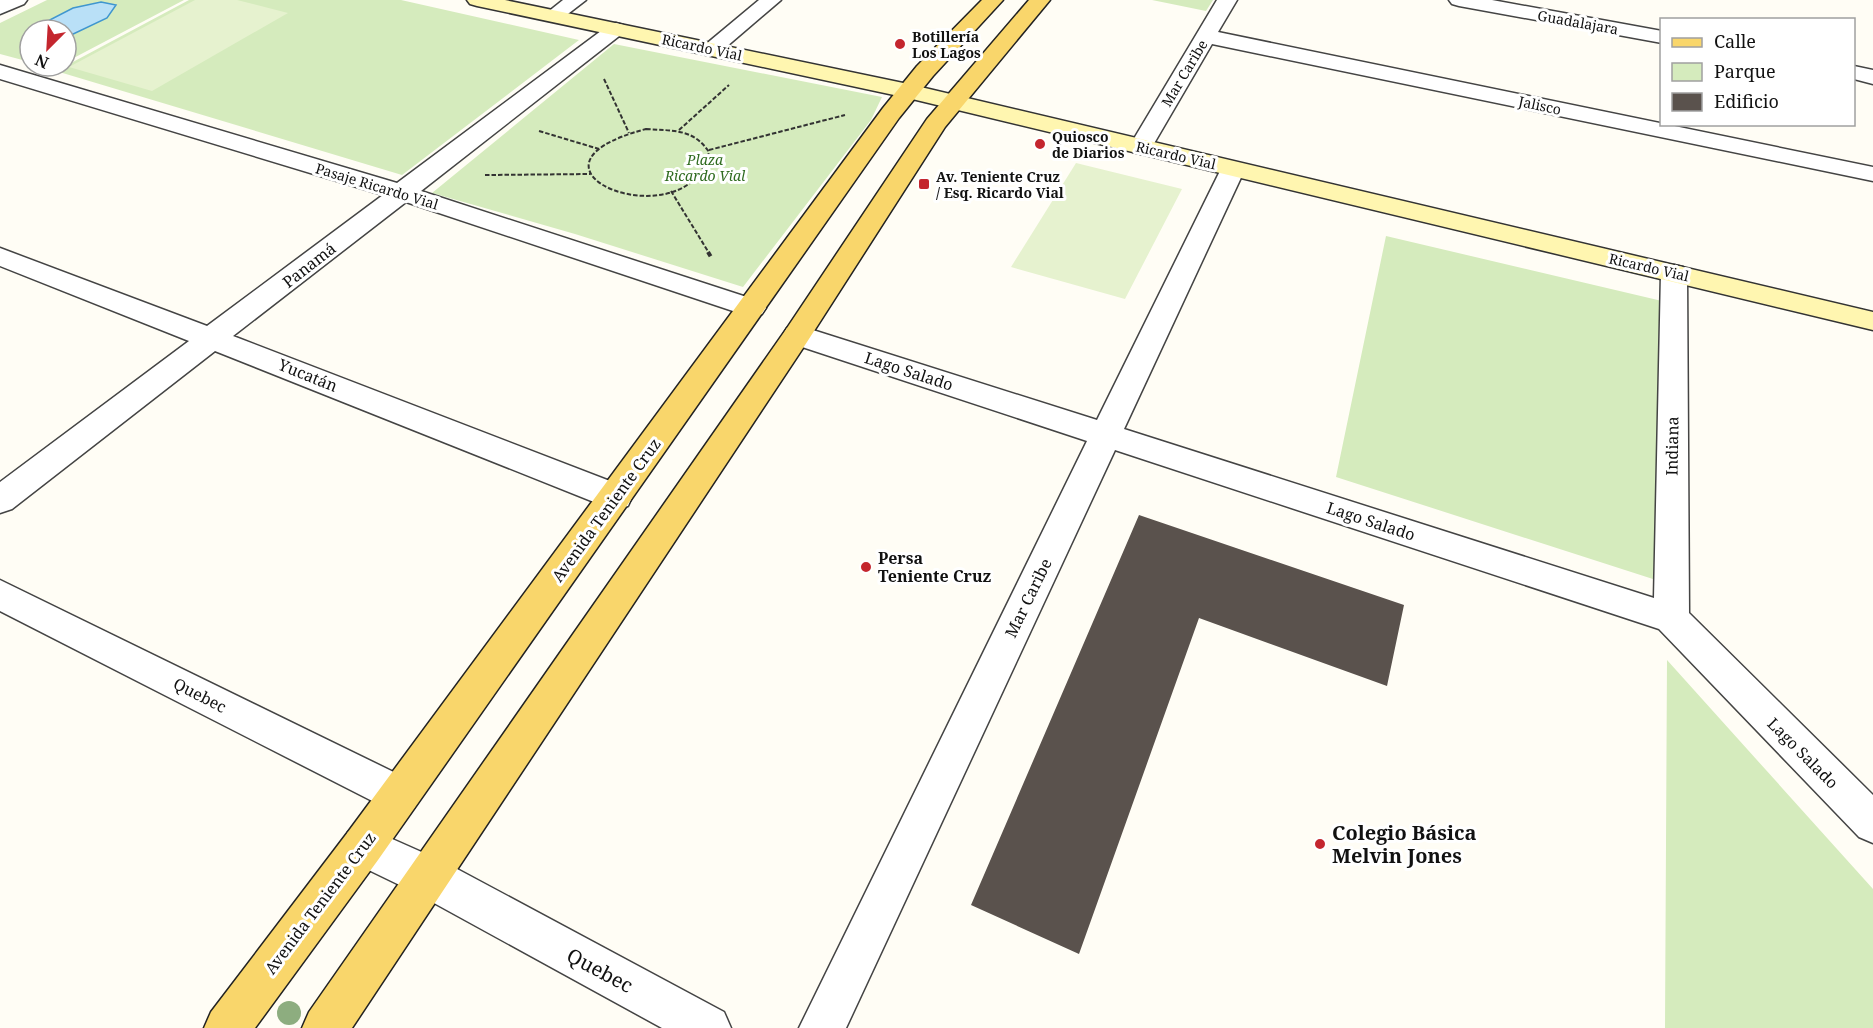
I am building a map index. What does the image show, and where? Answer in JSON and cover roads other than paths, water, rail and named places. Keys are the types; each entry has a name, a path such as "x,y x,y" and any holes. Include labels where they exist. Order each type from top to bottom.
{"main road":[{"name":"Avenida Teniente Cruz","path":"227,1028 363,846 908,91 993,0"},
{"path":"325,1028 797,335 952,102 1040,0"}],"street":[{"path":"0,8 17,0"},
{"name":"Ricardo Vial","path":"477,0 908,91 1873,321"},
{"path":"553,16 576,0"},
{"path":"712,50 771,0"},
{"name":"Mar Caribe","path":"1141,147 1227,0"},
{"name":"Guadalajara","path":"1459,0 1660,38"},
{"name":"Panamá","path":"0,500 616,29"},
{"name":"Jalisco","path":"1206,36 1873,174"},
{"name":"Pasaje Ricardo Vial","path":"0,72 403,193 752,308"},
{"path":"1855,73 1873,76"},
{"path":"0,98 31,81"},
{"name":"Mar Caribe","path":"822,1028 1233,169"},
{"name":"Yucatán","path":"0,256 615,497"},
{"name":"Indiana","path":"1671,618 1674,273"},
{"name":"Lago Salado","path":"797,335 1671,618 1873,824"},
{"name":"Quebec","path":"0,594 400,795"},
{"name":"Quebec","path":"363,846 429,877 708,1028"}],"water":[{"path":"101,2 116,5 107,18 78,32 78,18 54,18 73,8"}],"place":[{"name":"Botillería Los Lagos","path":"900,44"},
{"name":"Quiosco de Diarios","path":"1040,144"},
{"name":"Av. Teniente Cruz / Esq. Ricardo Vial","path":"924,184"},
{"name":"Persa Teniente Cruz","path":"866,567"},
{"name":"Colegio Básica Melvin Jones","path":"1320,844"}],"park label":[{"name":"Plaza Ricardo Vial","path":"705,168"}]}
